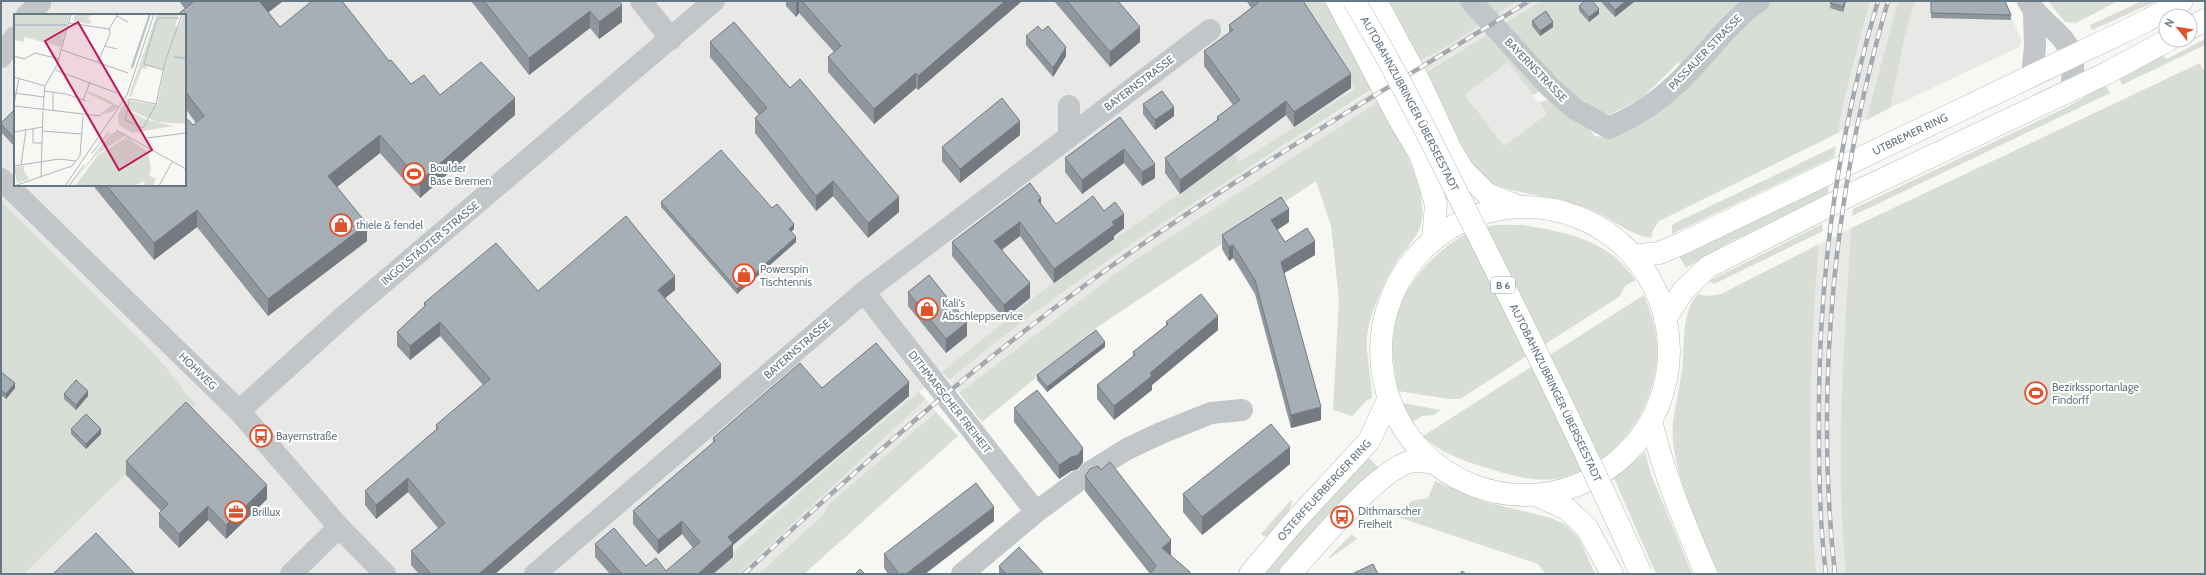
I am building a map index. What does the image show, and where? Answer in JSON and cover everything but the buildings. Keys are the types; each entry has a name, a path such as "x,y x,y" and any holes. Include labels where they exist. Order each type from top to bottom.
{"main road":[{"path":"1337,1 1420,156 1436,204 1433,240"},
{"name":"AUTOBAHNZUBRINGER ÜBERSEESTADT","path":"1354,1 1418,115 1538,354 1585,451 1641,574"},
{"path":"1376,1 1419,81 1451,150 1464,170 1487,194 1515,205 1545,208 1578,217 1608,233 1633,256 1653,285 1665,320 1669,354 1664,389 1651,421 1635,444 1613,466 1588,481 1551,494 1536,495 1488,487 1464,478 1435,463 1409,438 1388,400 1380,358 1383,324 1393,292 1410,264 1433,240 1469,218 1493,209 1515,205"},
{"name":"UTBREMER RING","path":"1633,256 1659,253 1670,249 2032,76 2182,1"},
{"path":"1665,320 1682,291 1708,267 1854,194 2071,90 2158,45"},
{"name":"OSTERFEUERBERGER RING","path":"1250,574 1293,523 1369,441 1388,400"},
{"path":"1651,421 1660,459 1671,490 1706,574"},
{"path":"1290,574 1342,517 1392,470 1413,461 1435,463"},
{"path":"1536,495 1567,509 1587,528 1612,574"}],"street":[{"path":"641,1 671,39"},
{"name":"INGOLSTÄDTER STRASSE","path":"239,411 349,312 714,1"},
{"name":"BAYERNSTRASSE","path":"1471,1 1550,87 1575,109 1609,128"},
{"name":"PASSAUER STRASSE","path":"1609,128 1642,113 1676,85 1741,13 1759,1"},
{"path":"2031,7 2060,35 2073,56 2071,90"},
{"path":"2031,7 2035,47 2032,76"},
{"path":"1,39 14,27"},
{"name":"BAYERNSTRASSE","path":"535,574 864,292 1210,30"},
{"path":"1,57 14,38"},
{"path":"1069,106 1069,137"},
{"name":"HOHWEG","path":"1,179 239,411 339,527 385,574"},
{"name":"DITHMARSCHER FREIHEIT","path":"864,292 1036,512"},
{"path":"962,574 1036,512 1118,454 1161,433 1211,413 1242,410"},
{"path":"290,574 339,527"}],"shaded area":[{"path":"1,1 1297,1 1355,89 1239,162 1233,152 1180,193 1051,284 829,466 709,574 24,574 196,405 155,354 1,201"},
{"path":"1297,1 1324,1 1377,86 1158,226 1104,263 1051,300 949,380 942,372 1051,284 1180,193 1233,152 1239,162 1355,89"},
{"path":"1386,1 1517,1 1448,46 1419,61"},
{"path":"1517,1 1541,1 1379,101 1124,267 959,393 949,380 991,345 1087,274 1206,194 1426,57 1448,46"},
{"path":"1541,1 1870,1 1844,100 1838,133 1659,221 1652,232 1652,238 1628,230 1597,213 1578,205 1512,190 1501,187 1489,181 1477,170 1466,155 1447,120 1425,73","holes":["1508,62 1533,95 1544,90 1554,88 1564,90 1609,115 1642,98 1679,62 1683,84 1603,137 1595,136 1582,120 1551,99 1539,102 1547,114 1504,146 1465,95"]},
{"path":"1870,1 1898,1 1866,120 1838,133 1844,100"},
{"path":"1898,1 1915,1 1905,36 1890,108 1866,120"},
{"path":"1915,1 2004,1 2022,41 2019,47 1890,108 1905,36"},
{"path":"2048,1 2118,1 2076,23 2065,22"},
{"path":"2142,1 2157,1 2092,30 2090,25"},
{"path":"2205,39 2205,45 2122,85 2119,78 2161,54 2167,59 2188,48 2198,48 2198,43"},
{"path":"1508,62 1547,114 1504,146 1465,95"},
{"name":"Bezirkssportanlage Findorff","path":"2200,63 2205,73 2205,574 1846,574 1841,487 1841,444 1843,357 1851,228"},
{"path":"2106,85 2110,93 1852,216 1853,209 2065,108"},
{"path":"1379,101 1403,147 1418,183 1422,201 1422,218 1418,232 1393,267 1374,308 1367,334 1367,353 1372,398 1367,400 1352,416 1333,410 1339,299 1331,226 1316,181 1099,326 982,422 959,393 1124,267"},
{"path":"1836,146 1834,157 1672,234 1672,225 1677,222"},
{"path":"1829,185 1828,194 1728,243 1686,268 1679,256"},
{"path":"1,201 155,354 196,405 24,574 1,574"},
{"path":"1822,224 1823,231 1714,284 1709,281"},
{"path":"1493,225 1523,225 1571,235 1594,244 1615,257 1636,280 1625,286 1620,296 1460,399 1449,399 1398,391 1392,348 1394,322 1407,291 1417,276 1444,249 1459,238 1474,230"},
{"path":"1851,228 1844,348 1841,447 1846,574 1816,574 1811,502 1810,390 1812,318 1819,244"},
{"path":"1819,244 1813,326 1811,409 1813,533 1816,574 1719,574 1695,520 1681,480 1673,441 1673,424 1683,361 1685,325 1689,308 1698,294 1707,296 1721,294"},
{"path":"1644,295 1653,321 1657,341 1656,368 1651,389 1643,409 1632,428 1619,444 1603,459 1585,470 1565,477 1546,480 1526,478 1497,471 1461,459 1445,452 1423,436"},
{"path":"919,392 926,399 739,574 709,574 829,466"},
{"path":"926,399 936,412 829,504 822,516 758,574 739,574"},
{"path":"1402,403 1441,410 1434,415 1422,416 1413,422"},
{"path":"936,412 958,436 804,574 758,574 822,516 829,504"},
{"path":"1645,452 1651,474 1692,574 1656,574 1614,478"},
{"path":"1365,454 1379,468 1284,574 1256,574"},
{"path":"1435,481 1482,501 1551,518 1566,525 1579,538 1595,574 1546,574 1538,564 1395,516 1412,501 1428,498"},
{"path":"1291,500 1290,509 1282,522 1267,538 1261,534"},
{"path":"1352,534 1357,539 1330,558 1329,557"}],"railway":[{"path":"744,574 869,460 912,423 998,352 1088,283 1195,208 1529,1"},
{"path":"1826,574 1822,539 1819,470 1819,380 1821,325 1832,216 1840,162 1863,54 1878,1"},
{"path":"1835,574 1829,503 1827,431 1829,358 1834,285 1842,212 1854,140 1888,1"}],"place":[{"name":"Boulder Base Bremen","path":"414,174"},
{"name":"thiele & fendel","path":"341,225"},
{"name":"Powerspin Tischtennis","path":"744,275"},
{"name":"Kali's Abschleppservice","path":"927,309"},
{"name":"Bezirkssportanlage Findorff","path":"2036,393"},
{"name":"Bayernstraße","path":"261,436"},
{"name":"Brillux","path":"236,512"},
{"name":"Dithmarscher Freiheit","path":"1342,517"}]}
